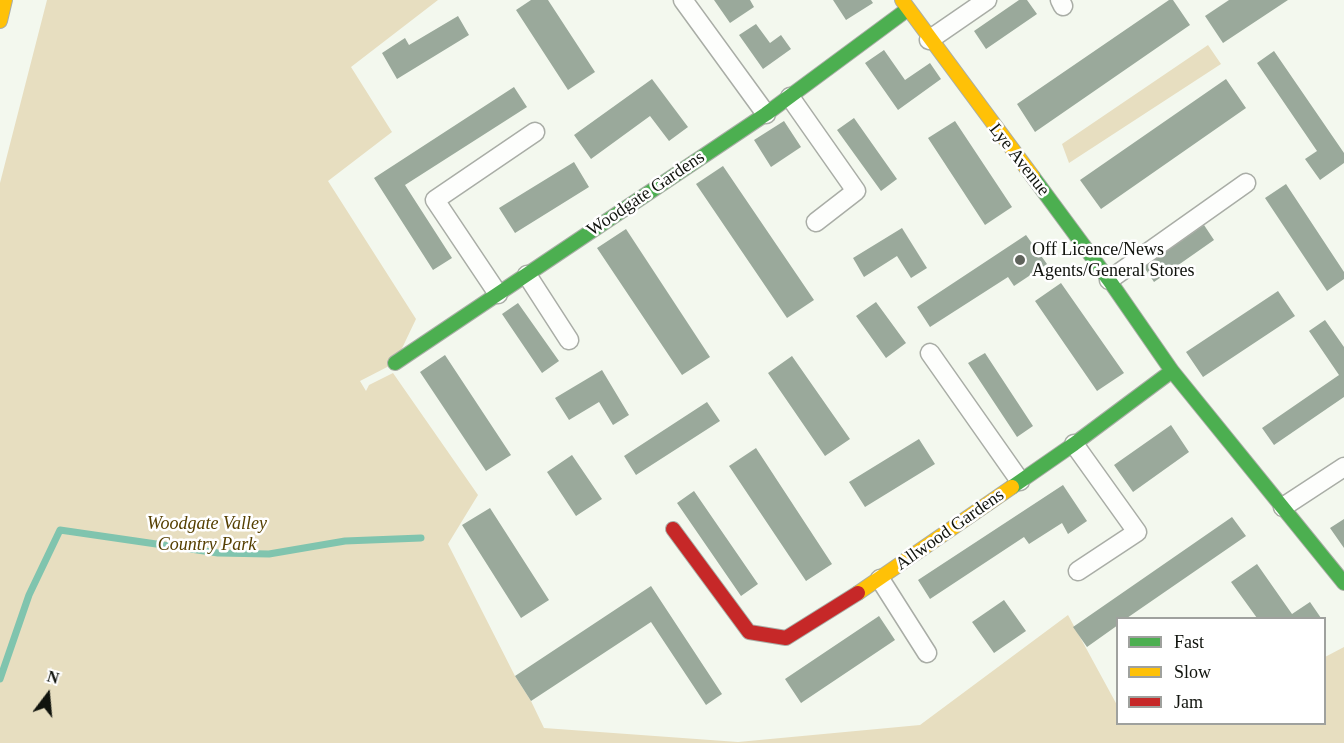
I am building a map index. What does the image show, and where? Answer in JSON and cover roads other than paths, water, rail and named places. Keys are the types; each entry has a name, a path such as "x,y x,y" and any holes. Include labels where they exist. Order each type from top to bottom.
{"main road":[{"path":"0,21 5,0"},
{"name":"Woodgate Gardens","path":"395,363 766,114 905,4"},
{"name":"Lye Avenue","path":"905,4 929,40 1109,280 1172,371 1344,583"},
{"name":"Allwood Gardens","path":"673,530 749,632 786,639 880,579 1074,444 1172,371"}],"street":[{"path":"683,0 766,114"},
{"path":"929,40 987,0"},
{"path":"790,97 856,191 816,222"},
{"path":"498,294 435,200 535,132"},
{"path":"1109,280 1246,183"},
{"path":"527,275 569,340"},
{"name":"Allwood Gardens","path":"930,353 1020,481"},
{"path":"1074,444 1137,532 1078,570"},
{"path":"1283,507 1344,466"},
{"name":"Allwood Gardens","path":"880,579 927,653"}],"waterway":[{"path":"0,679 29,595 60,530 218,553 269,554 345,541 421,538"}],"place":[{"name":"Off Licence/News Agents/General Stores","path":"1020,260"}],"park label":[{"name":"Woodgate Valley Country Park","path":"207,534"}]}
